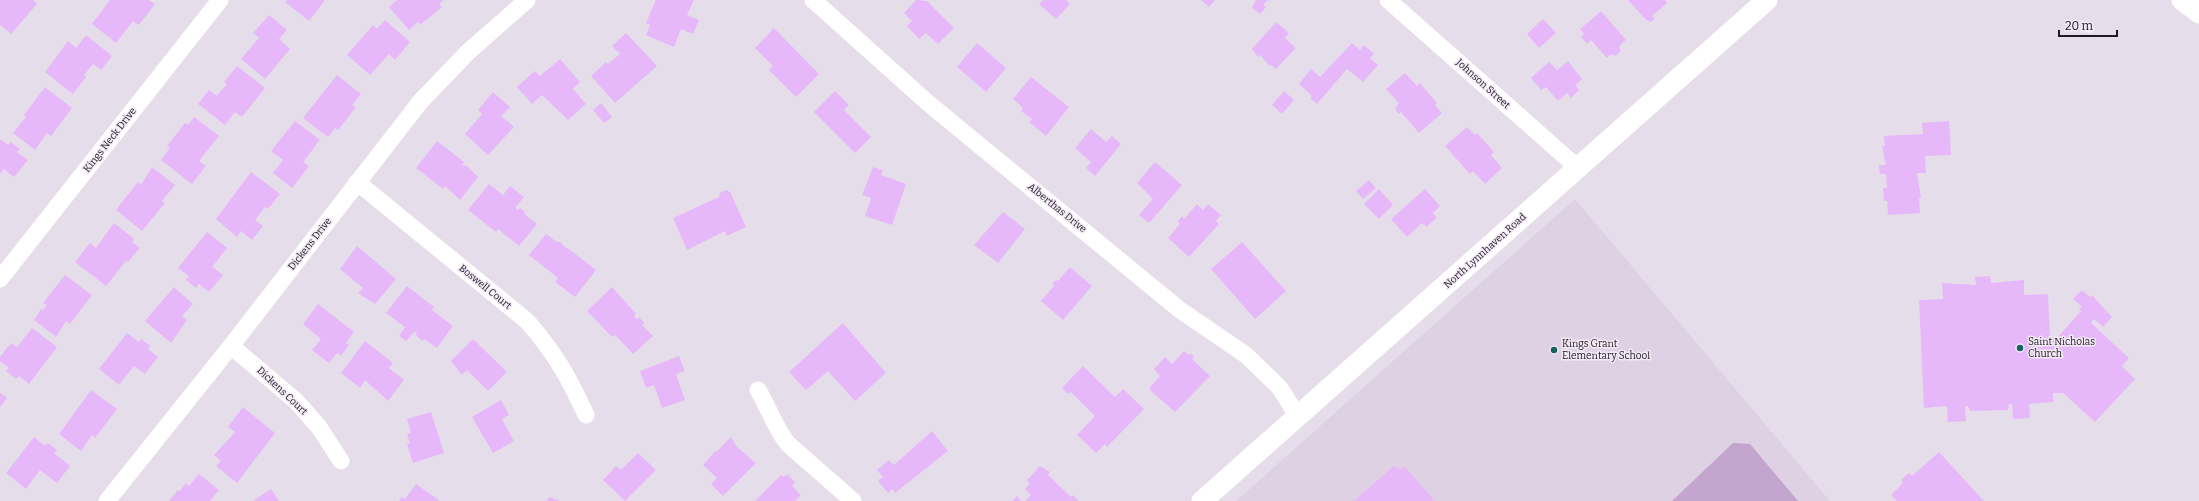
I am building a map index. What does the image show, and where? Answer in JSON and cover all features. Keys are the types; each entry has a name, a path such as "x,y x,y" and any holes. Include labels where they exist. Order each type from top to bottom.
{"street":[{"name":"Kings Neck Drive","path":"0,279 220,0"},
{"name":"Dickens Drive","path":"107,501 231,346 420,102 468,52 527,0"},
{"name":"Alberthas Drive","path":"812,0 928,102 1180,310 1246,355 1280,388 1298,417"},
{"name":"Johnson Street","path":"1388,0 1578,168"},
{"name":"North Lynnhaven Road","path":"1202,501 1768,0"},
{"path":"2182,0 2199,13"},
{"name":"Boswell Court","path":"357,182 527,321 550,347 569,376 586,415"},
{"name":"Dickens Court","path":"231,346 296,401 319,427 341,461"},
{"path":"758,390 768,406 779,433 788,444 853,501"}],"shaded area":[{"name":"Kings Grant Elementary School","path":"1575,199 1830,501 1236,501"},
{"path":"1733,443 1750,444 1798,501 1672,501"}],"building":[{"path":"0,0 33,0 37,4 11,34 0,25"},
{"path":"110,0 149,0 155,4 139,25 133,21 116,43 92,24"},
{"path":"287,0 325,0 309,21 285,2"},
{"path":"397,0 444,0 439,4 442,7 420,25 418,22 409,30 389,7"},
{"path":"656,0 694,0 687,15 699,20 693,34 681,29 674,47 646,35 650,25 646,23"},
{"path":"916,0 927,1 954,28 938,44 926,33 919,39 907,26 912,21 904,13"},
{"path":"1043,0 1066,0 1070,4 1056,19 1039,4"},
{"path":"1201,0 1215,0 1209,7"},
{"path":"1256,0 1268,0 1263,5 1266,7 1260,14 1252,8"},
{"path":"1628,0 1665,0 1667,3 1652,16 1655,19 1650,22 1648,20 1647,21"},
{"path":"1601,11 1626,40 1619,46 1621,51 1615,56 1611,54 1607,58 1591,40 1587,44 1581,37 1584,34 1580,29"},
{"path":"269,15 287,30 279,39 290,49 265,79 241,59 259,38 253,33"},
{"path":"1543,19 1556,33 1539,48 1527,34"},
{"path":"385,20 410,42 395,60 389,54 370,75 347,55 373,25 377,29"},
{"path":"1276,22 1289,33 1285,38 1296,48 1276,69 1271,65 1270,66 1260,55 1258,57 1252,49"},
{"path":"774,28 819,74 796,97 769,70 773,66 755,48"},
{"path":"626,33 657,66 615,103 591,76 606,62 608,64 620,54 612,46"},
{"path":"86,35 112,56 101,70 93,64 84,75 86,77 73,94 45,72 68,41 76,48"},
{"path":"977,43 1006,68 986,92 957,67"},
{"path":"1352,43 1360,50 1364,45 1374,54 1370,58 1378,65 1363,82 1347,69 1317,104 1310,98 1312,96 1299,84 1311,69 1320,77"},
{"path":"560,59 580,82 573,89 586,104 568,120 542,95 532,104 517,87 535,71 540,76"},
{"path":"1568,61 1582,79 1575,85 1579,90 1571,98 1567,93 1558,101 1546,87 1541,90 1531,78 1549,62 1557,70"},
{"path":"237,66 265,88 242,117 235,112 225,125 198,104 209,90 217,96 227,84 224,82"},
{"path":"1405,73 1417,86 1420,83 1437,103 1435,105 1442,113 1419,133 1401,112 1399,114 1395,109 1399,103 1386,89"},
{"path":"337,75 361,94 352,105 356,107 338,130 335,128 328,137 303,118"},
{"path":"1031,77 1069,107 1046,136 1029,122 1032,119 1021,111 1023,108 1013,99"},
{"path":"45,87 72,108 51,136 47,133 35,150 13,133 26,117 24,115"},
{"path":"835,91 849,105 844,110 871,137 855,153 814,112"},
{"path":"1284,91 1294,100 1282,114 1272,105"},
{"path":"493,92 510,107 501,116 514,127 488,155 465,134 482,114 478,110"},
{"path":"601,103 612,117 604,123 593,110"},
{"path":"194,117 219,136 199,161 206,166 192,184 161,160 170,148 167,146 185,123 188,125"},
{"path":"295,121 320,140 303,162 309,166 292,188 273,173 283,160 271,151"},
{"path":"1949,121 1951,155 1925,156 1926,173 1917,173 1921,198 1919,199 1920,213 1888,215 1887,201 1884,201 1883,188 1887,188 1886,174 1880,174 1879,165 1886,165 1882,146 1885,146 1884,136 1923,134 1922,123"},
{"path":"1467,127 1475,135 1477,133 1494,152 1491,155 1502,168 1485,184 1473,171 1470,174 1445,146"},
{"path":"1091,129 1106,142 1112,136 1121,144 1095,176 1086,168 1091,162 1075,148"},
{"path":"0,139 8,145 11,142 20,149 17,152 28,160 14,177 4,169 0,174"},
{"path":"437,141 464,162 462,165 467,166 478,177 460,200 445,186 443,189 416,168"},
{"path":"1155,162 1182,185 1149,223 1139,215 1153,199 1137,183"},
{"path":"152,167 175,185 162,201 165,203 142,231 116,210 138,182 141,185"},
{"path":"873,167 883,170 881,175 906,184 892,225 865,216 871,198 862,195"},
{"path":"251,172 280,194 268,209 265,207 255,220 263,226 252,240 241,231 237,237 216,219"},
{"path":"1369,180 1376,188 1363,199 1356,191"},
{"path":"489,184 503,195 510,186 524,197 515,208 518,210 520,208 525,212 524,214 537,224 519,246 498,229 496,232 468,210"},
{"path":"1379,189 1393,205 1379,219 1364,204"},
{"path":"1425,189 1440,206 1433,213 1437,218 1426,227 1422,223 1407,237 1391,219"},
{"path":"726,190 730,192 746,227 727,236 725,231 687,250 673,218 719,197 720,193"},
{"path":"1197,204 1203,210 1208,204 1221,215 1216,221 1219,224 1189,257 1168,238 1180,224 1178,221 1182,216 1184,219"},
{"path":"1003,212 1025,229 998,263 974,245"},
{"path":"114,223 134,239 132,242 140,248 128,262 126,261 106,286 75,262 90,243 96,248"},
{"path":"207,232 227,248 212,267 223,275 209,292 199,284 196,288 186,280 189,276 178,268"},
{"path":"546,234 557,242 560,242 596,270 575,297 555,282 558,278 529,255"},
{"path":"1242,242 1286,291 1255,319 1211,269"},
{"path":"357,246 396,279 375,304 358,293 363,288 340,269"},
{"path":"1070,267 1092,286 1063,320 1041,301 1054,286 1052,284 1056,280 1058,281"},
{"path":"65,275 92,295 70,324 66,321 56,337 34,320 41,309 43,310 47,305 43,303"},
{"name":"Saint Nicholas Church","path":"1990,276 1991,283 2024,280 2024,295 2048,294 2050,338 2057,338 2081,311 2079,309 2082,307 2073,299 2082,290 2090,297 2092,295 2112,317 2103,327 2094,319 2091,323 2129,358 2122,366 2135,379 2095,422 2063,393 2053,393 2053,402 2029,404 2030,418 2013,419 2012,404 2009,404 2008,410 1970,411 1968,406 1965,406 1966,421 1948,422 1947,406 1924,408 1919,300 1943,299 1942,283 1976,285 1975,277"},
{"path":"407,286 434,307 432,310 453,326 437,348 424,339 422,341 417,336 415,331 406,341 399,336 405,327 386,313"},
{"path":"174,287 193,304 182,316 187,320 171,343 145,321"},
{"path":"612,287 636,314 634,316 637,319 639,317 644,323 642,325 653,336 633,354 615,335 612,337 587,311"},
{"path":"318,304 354,332 346,343 349,345 341,356 337,353 329,363 312,350 321,339 303,324"},
{"path":"843,323 886,373 855,401 828,371 806,390 789,372"},
{"path":"32,328 57,347 29,384 19,376 16,379 6,371 9,368 0,361 0,357 11,343 17,347"},
{"path":"127,333 139,342 141,339 150,346 148,349 158,357 145,374 134,366 119,385 99,369"},
{"path":"473,339 507,372 488,391 467,370 462,375 451,361"},
{"path":"365,341 393,363 389,368 404,380 388,401 365,380 360,388 341,373"},
{"path":"1184,351 1189,355 1191,353 1194,357 1192,359 1210,376 1175,412 1150,390 1150,387 1160,376 1154,369 1165,357 1172,364"},
{"path":"679,356 685,371 676,374 685,400 662,408 654,385 646,388 640,371"},
{"path":"1083,366 1115,397 1123,389 1144,409 1107,447 1105,444 1096,453 1077,435 1095,416 1071,392 1068,394 1062,388"},
{"path":"91,390 117,409 95,438 92,435 81,451 59,434"},
{"path":"0,393 7,398 0,407"},
{"path":"501,400 509,415 502,419 514,441 493,453 472,417"},
{"path":"243,407 275,433 237,483 216,466 221,461 214,455 235,432 228,427"},
{"path":"431,412 444,453 413,463 407,444 410,443 407,434 411,433 407,419"},
{"path":"932,431 948,451 895,493 892,489 888,493 878,481 883,477 877,470 889,460 894,465"},
{"path":"34,437 45,446 48,443 57,450 54,453 70,466 57,483 40,470 26,489 6,473"},
{"path":"731,437 737,447 756,463 723,496 711,484 717,478 703,465 715,451 716,452"},
{"path":"1939,452 1984,501 1897,501 1891,495 1903,483 1901,480 1909,473 1912,476"},
{"path":"638,453 656,470 625,501 603,480 616,466 621,470"},
{"path":"1040,466 1050,472 1048,475 1071,497 1073,495 1079,501 1025,501 1031,495 1025,489 1030,483 1027,480"},
{"path":"1394,466 1401,469 1404,466 1435,501 1354,501"},
{"path":"199,474 219,490 210,501 169,501 186,483 189,486"},
{"path":"787,474 795,482 792,486 801,495 795,501 755,501 781,475 784,477"},
{"path":"416,484 440,501 399,501 402,497 405,499"},
{"path":"271,489 279,501 253,501"},
{"path":"1017,496 1021,501 1012,501"},
{"path":"549,497 560,501 547,501"}],"place":[{"name":"Saint Nicholas Church","path":"2020,348"},
{"name":"Kings Grant Elementary School","path":"1554,350"}]}
